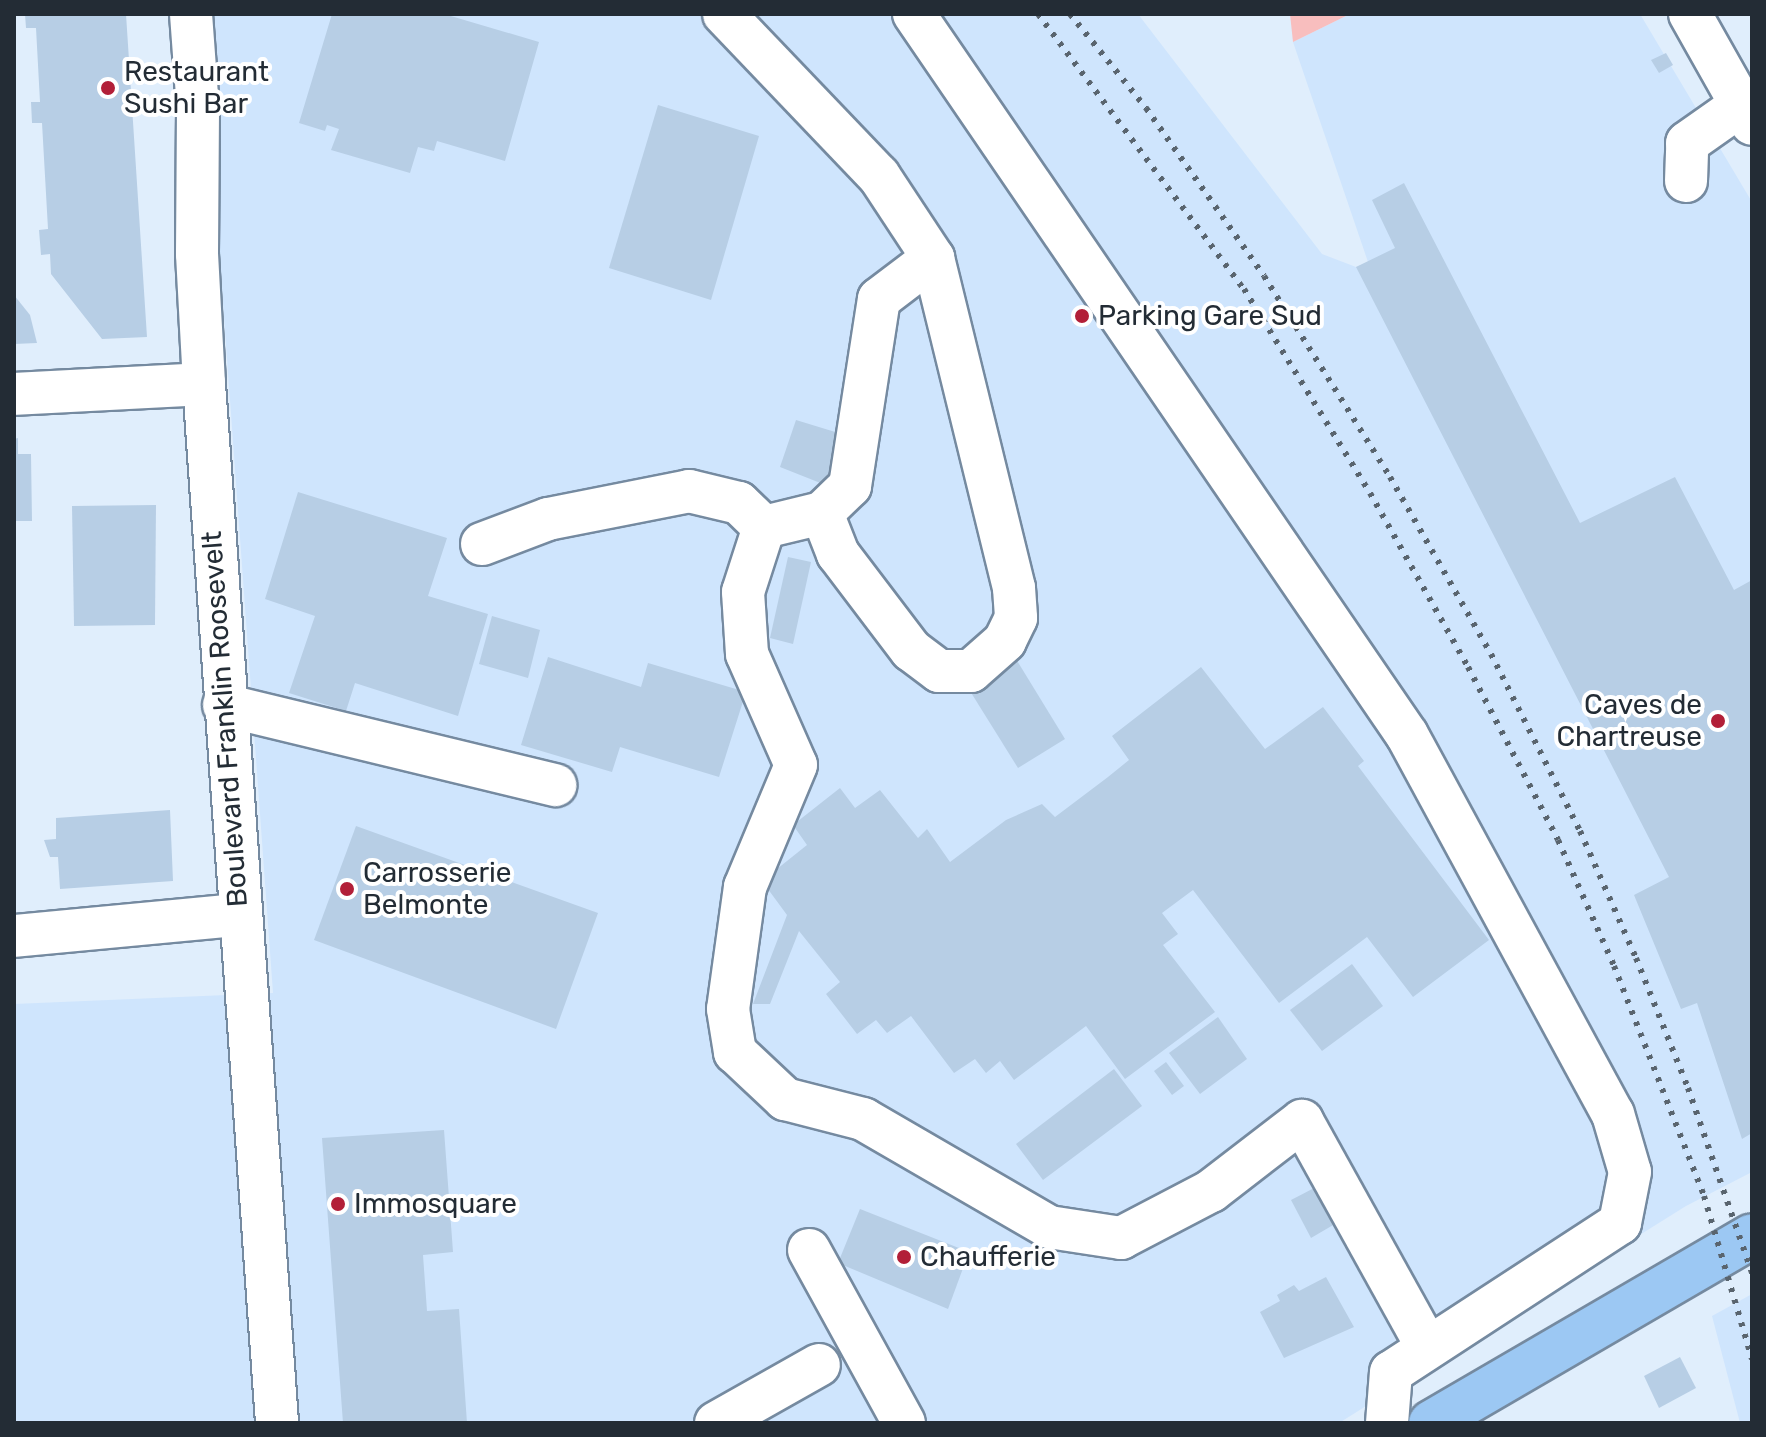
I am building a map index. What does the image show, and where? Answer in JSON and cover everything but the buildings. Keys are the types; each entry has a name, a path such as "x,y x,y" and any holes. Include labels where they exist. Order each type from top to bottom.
{"main road":[{"path":"1431,1423 1752,1236"}],"street":[{"name":"Boulevard Franklin Roosevelt","path":"191,14 198,110 197,254 204,384 238,915 277,1423"},
{"path":"724,14 879,176 933,258 1014,588 1016,618 1005,641 971,671 939,671 911,650 838,554 822,513"},
{"path":"914,14 1407,735 1613,1114 1630,1172 1620,1223 1426,1345 1391,1372 1387,1423"},
{"path":"1686,181 1687,143 1746,115 1690,14"},
{"path":"764,527 822,513 850,486 879,299 933,258"},
{"path":"14,394 204,384"},
{"path":"482,544 548,519 689,491 739,503 764,527"},
{"path":"764,527 743,592 747,654 796,765 745,887 728,1009 735,1052 785,1099 863,1119 1049,1227 1121,1238 1211,1191 1302,1121 1426,1345"},
{"path":"224,705 555,785"},
{"path":"14,936 238,915"},
{"path":"809,1250 904,1423"},
{"path":"716,1423 819,1365"}],"shaded area":[{"path":"202,14 1138,14 1322,254 1356,267 1368,262 1293,42 1350,14 1640,14 1752,202 1752,1172 1686,1206 1339,1423 14,1423 14,1004 273,993"},
{"path":"1290,14 1350,14 1293,42"},
{"path":"1752,1294 1752,1423 1740,1423 1712,1316"}],"railway":[{"path":"1038,14 1244,289 1370,493 1468,667 1558,840 1614,966 1704,1196 1752,1359"},
{"path":"1070,14 1146,108 1264,276 1390,477 1491,654 1580,831 1636,958 1688,1088 1752,1273"}],"place":[{"name":"Restaurant Sushi Bar","path":"108,88"},
{"name":"Parking Gare Sud","path":"1082,316"},
{"name":"Caves de Chartreuse","path":"1718,721"},
{"name":"Carrosserie Belmonte","path":"347,889"},
{"name":"Immosquare","path":"338,1204"},
{"name":"Chaufferie","path":"904,1257"}]}
